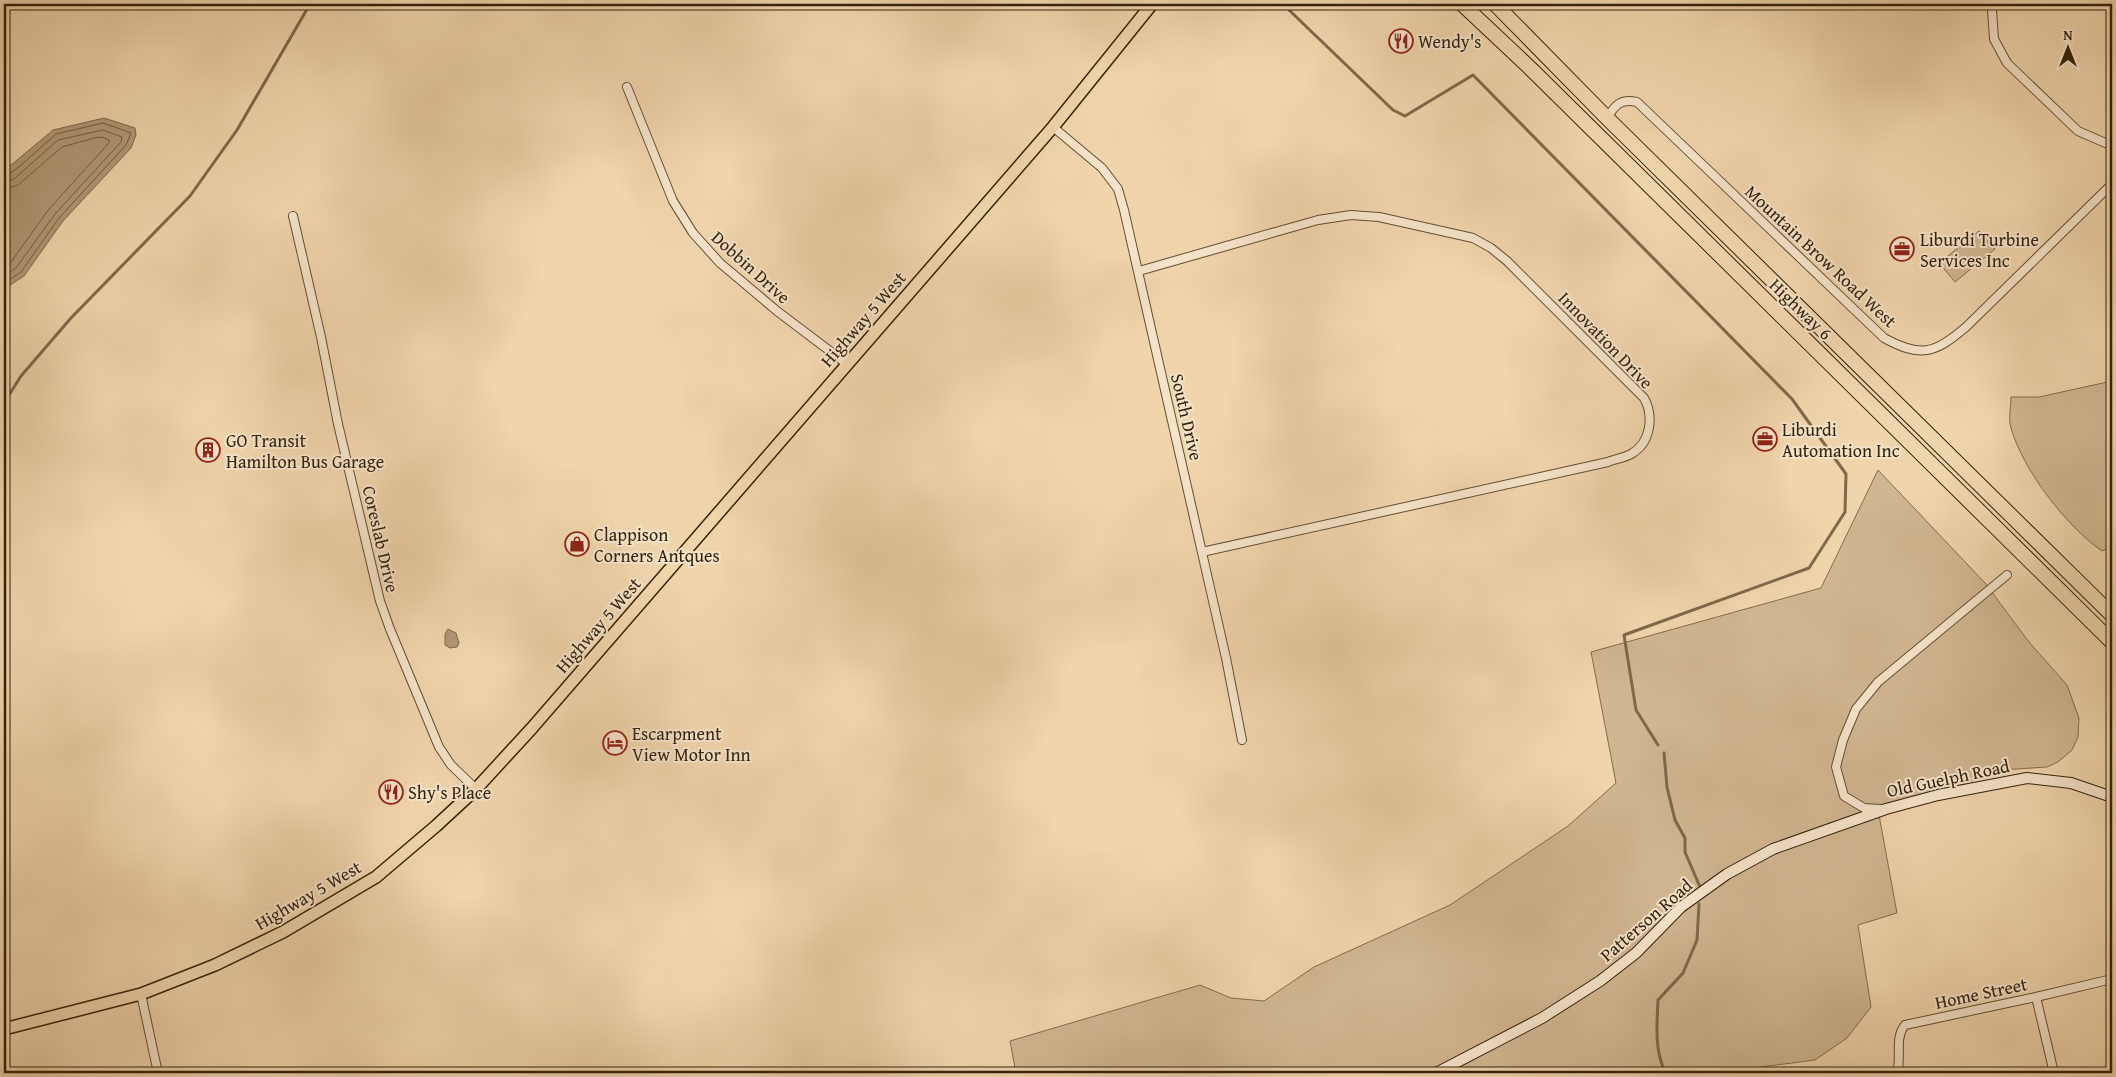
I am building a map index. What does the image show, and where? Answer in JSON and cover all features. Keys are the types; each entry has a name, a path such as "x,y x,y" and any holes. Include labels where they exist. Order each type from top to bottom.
{"highway":[{"name":"Highway 6","path":"1462,4 1577,114 2112,642"},
{"name":"Highway 6","path":"1495,4 1607,118 2112,615"}],"main road":[{"name":"Highway 5 West","path":"4,1029 141,994 215,965 267,939 376,877 436,826 476,789 532,728 1053,127 1152,4"}],"street":[{"path":"1994,4 1992,10 1994,39 2007,63 2078,131 2110,146"},
{"name":"Dobbin Drive","path":"627,87 673,201 693,233 728,269 777,311 847,364"},
{"name":"Mountain Brow Road West","path":"1607,118 1615,105 1623,100 1637,102 1884,338 1903,348 1925,352 1947,343 1966,327 2112,184"},
{"path":"1577,114 1590,101"},
{"name":"South Drive","path":"1053,127 1102,168 1118,189 1139,271 1242,740"},
{"name":"Innovation Drive","path":"1139,271 1318,220 1351,215 1379,217 1473,238 1491,248 1508,261 1644,398 1648,406 1649,428 1645,438 1631,454 1599,464 1202,552"},
{"name":"Coreslab Drive","path":"293,216 321,338 338,424 380,601 439,747 451,765 476,789"},
{"name":"Old Guelph Road","path":"2007,576 1878,682 1856,709 1843,740 1836,768 1844,796 1864,808 1886,809 1938,795 2027,778 2071,784 2112,798"},
{"name":"Patterson Road","path":"1436,1073 1542,1018 1600,981 1636,953 1681,907 1727,874 1773,849 1886,809"},
{"name":"Home Street","path":"1897,1073 1899,1066 1899,1039 1901,1030 1905,1025 2112,979"},
{"path":"141,994 158,1073"},
{"path":"2036,997 2054,1073"}],"shaded area":[{"path":"1979,231 1995,249 1955,282 1939,263"},
{"path":"2112,381 2112,547 2102,551 2074,527 2036,479 2017,444 2010,424 2010,412 2011,397 2039,397"},
{"path":"1878,470 1985,583 2029,642 2067,685 2079,718 2078,737 2072,750 2058,762 2047,767 2001,770 1879,815 1897,913 1858,925 1871,1007 1847,1038 1815,1060 1761,1067 1758,1073 1016,1073 1010,1041 1200,985 1231,998 1264,1001 1314,967 1450,905 1568,826 1616,783 1591,652 1821,588"}],"water":[{"path":"104,118 135,128 136,135 131,148 63,221 24,276 4,289 4,171 53,130"},
{"path":"448,629 456,633 459,643 457,647 450,648 445,645 445,634"}],"waterway":[{"path":"4,403 21,376 71,318 190,196 237,130 310,4"},
{"path":"1289,10 1393,110 1405,116 1473,75 1792,399 1846,474 1845,512 1809,568 1624,635 1636,710 1658,745"},
{"path":"1664,753 1667,787 1675,820 1685,838 1685,852 1700,887"},
{"path":"1666,1073 1658,1047 1658,1000 1683,973 1697,940 1699,904"}],"place":[{"name":"Wendy's","path":"1401,41"},
{"name":"Liburdi Turbine Services Inc","path":"1902,249"},
{"name":"Liburdi Automation Inc","path":"1765,439"},
{"name":"GO Transit Hamilton Bus Garage","path":"208,450"},
{"name":"Clappison Corners Antques","path":"577,544"},
{"name":"Escarpment View Motor Inn","path":"615,743"},
{"name":"Shy's Place","path":"391,792"}]}
